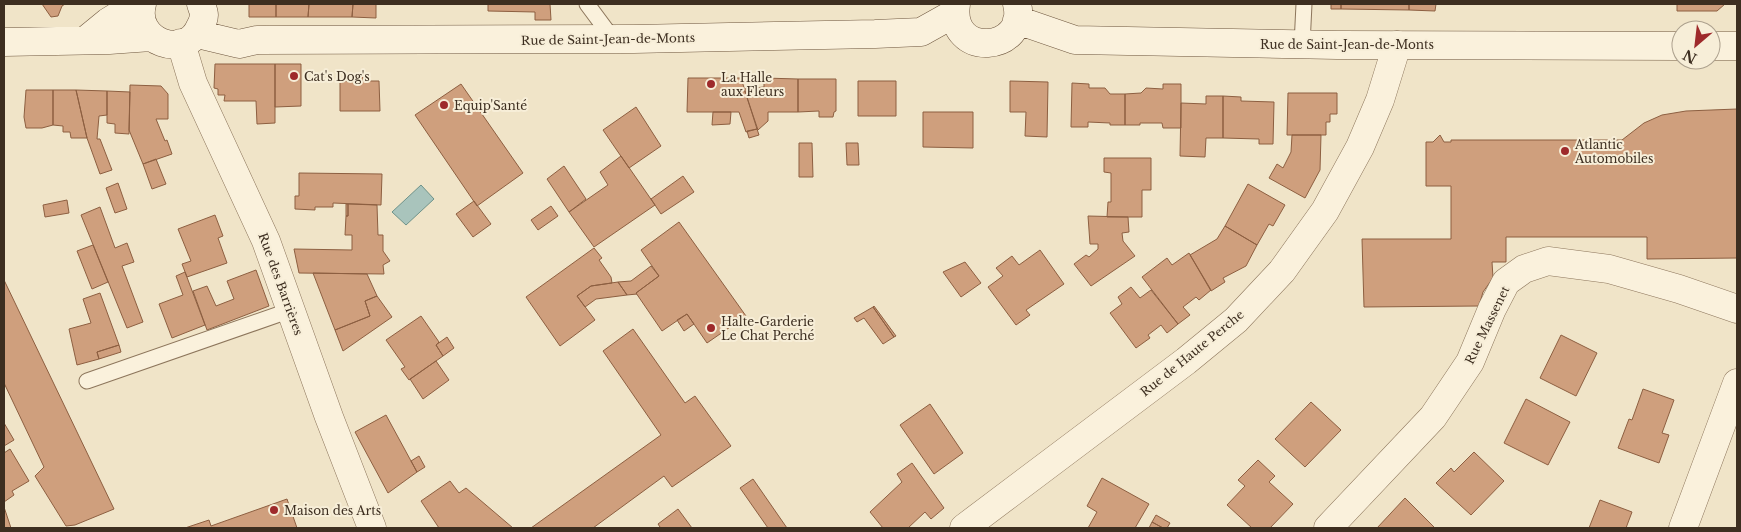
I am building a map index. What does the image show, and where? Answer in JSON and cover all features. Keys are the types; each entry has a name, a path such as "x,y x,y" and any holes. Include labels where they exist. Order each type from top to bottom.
{"street":[{"path":"86,40 108,22 137,4"},
{"path":"142,4 140,13 143,26 151,37"},
{"path":"189,39 204,16 202,4"},
{"name":"Rue de Saint-Jean-de-Monts","path":"202,4 229,25 257,40"},
{"path":"955,9 956,23 961,32 969,39 978,43 988,44 998,42 1007,37 1013,29 1017,12"},
{"name":"Rue de Saint-Jean-de-Monts","path":"151,37 161,43 171,45 189,39 239,44 257,40 613,39 921,32 955,9"},
{"name":"Rue de Saint-Jean-de-Monts","path":"1017,12 1075,40 1302,45 1671,46"},
{"path":"4,42 151,37"},
{"name":"Rue des Barrières","path":"189,39 193,83 266,241 329,417 372,528"},
{"name":"Rue de Haute Perche","path":"983,523 1236,320 1282,270 1325,211 1360,146 1380,100 1397,45"},
{"path":"1721,46 1737,46"},
{"name":"Rue Massenet","path":"1328,528 1433,417 1470,362 1492,309 1506,282 1524,268 1548,261 1609,269 1680,289 1737,309"},
{"path":"1682,528 1737,383"}],"lane":[{"path":"587,4 613,39"},
{"path":"1302,45 1304,4"},
{"path":"87,381 291,310"}],"water":[{"path":"421,185 434,199 406,225 392,212"}],"building":[{"path":"42,4 65,4 62,6 58,16 51,17"},
{"path":"249,4 276,4 276,17 249,17"},
{"path":"276,4 309,4 308,17 276,17"},
{"path":"309,4 353,4 352,17 308,17"},
{"path":"353,4 376,4 376,18 352,17"},
{"path":"488,4 550,4 551,20 535,20 535,12 488,11"},
{"path":"1331,4 1341,4 1341,9 1331,9"},
{"path":"1341,4 1409,4 1409,10 1341,9"},
{"path":"1409,4 1436,4 1435,11 1409,10"},
{"path":"1677,4 1725,4 1717,11 1677,11"},
{"path":"215,64 275,64 275,123 257,124 256,101 224,101 225,95 218,95 218,89 214,88"},
{"path":"275,64 301,64 301,106 275,107"},
{"path":"354,77 363,77 363,81 354,81"},
{"path":"688,78 741,78 757,129 746,132 739,112 687,112"},
{"path":"764,78 798,79 798,112 768,112 768,121 758,130 744,89 764,87"},
{"path":"798,79 836,79 836,111 833,117 819,117 819,111 798,112"},
{"path":"340,81 379,81 380,111 340,111"},
{"path":"858,81 896,81 896,116 858,116"},
{"path":"1010,81 1048,82 1047,137 1025,136 1026,112 1010,112"},
{"path":"1072,83 1089,84 1089,88 1105,88 1110,94 1125,94 1125,125 1088,122 1088,127 1071,127"},
{"path":"461,84 523,173 477,206 415,115"},
{"path":"1163,84 1181,84 1181,128 1163,128 1162,123 1125,125 1125,94 1141,93 1146,88 1163,89"},
{"path":"130,85 161,86 168,94 168,119 156,119 172,154 143,164 129,130"},
{"path":"26,90 53,90 53,125 42,128 26,128 24,117"},
{"path":"53,90 76,90 87,138 71,138 70,132 63,132 63,126 53,125"},
{"path":"76,90 107,91 107,115 99,116 97,139 100,139 112,170 100,174 87,138"},
{"path":"107,91 130,92 129,134 115,133 115,124 107,123"},
{"path":"1288,93 1337,93 1337,114 1330,114 1330,122 1326,122 1326,135 1287,135"},
{"path":"1206,96 1223,96 1223,138 1206,138 1205,157 1180,156 1181,103 1206,104"},
{"path":"1223,96 1241,97 1241,101 1274,102 1273,144 1259,144 1259,139 1223,138"},
{"path":"636,107 661,146 629,168 603,130"},
{"path":"1737,109 1737,258 1647,259 1647,237 1506,237 1506,262 1492,262 1493,278 1483,292 1479,306 1364,307 1362,239 1451,239 1451,186 1426,186 1426,142 1433,142 1440,135 1444,142 1451,142 1451,140 1622,140 1644,123 1662,115 1686,111"},
{"path":"713,112 731,112 730,124 712,125"},
{"path":"923,112 973,112 973,148 923,147"},
{"path":"757,129 759,135 749,138 747,131"},
{"path":"1292,135 1321,135 1320,170 1305,198 1269,178 1277,164 1283,168 1291,152"},
{"path":"799,143 812,143 813,177 799,177"},
{"path":"846,143 858,143 859,165 847,165"},
{"path":"621,156 655,205 594,247 569,212 608,185 600,172"},
{"path":"1104,158 1151,158 1151,190 1142,190 1142,217 1107,217 1108,202 1111,202 1111,173 1104,172"},
{"path":"156,159 166,184 152,189 143,164"},
{"path":"564,166 586,199 569,212 547,179"},
{"path":"299,173 382,174 381,205 333,203 333,207 315,207 315,210 295,209 295,196 299,196"},
{"path":"683,176 694,192 661,214 651,199"},
{"path":"118,183 127,209 115,213 106,188"},
{"path":"1248,184 1285,205 1273,226 1269,224 1257,245 1225,226"},
{"path":"67,200 69,213 45,217 43,205"},
{"path":"474,201 491,224 473,237 456,214"},
{"path":"346,204 348,204 348,216 346,216"},
{"path":"348,204 377,205 378,235 383,235 383,251 390,261 383,265 384,274 299,273 294,249 352,250 352,235 345,235"},
{"path":"551,206 558,216 538,230 531,220"},
{"path":"100,207 115,248 127,243 134,262 122,266 143,322 127,328 81,215"},
{"path":"215,215 223,236 218,238 227,263 187,277 182,264 191,261 178,229"},
{"path":"1088,216 1128,217 1129,232 1122,233 1123,241 1135,256 1091,286 1074,264 1086,255 1089,257 1098,249 1098,244 1090,244"},
{"path":"679,222 746,316 707,343 687,314 662,331 636,293 659,276 641,250"},
{"path":"1225,226 1257,245 1246,266 1223,278 1225,282 1211,291 1190,255 1217,239"},
{"path":"93,245 108,282 92,289 77,251"},
{"path":"594,248 602,258 599,260 611,277 612,283 591,286 577,296 595,320 560,346 526,297"},
{"path":"1040,250 1064,284 1026,310 1030,315 1016,325 988,287 1003,276 996,268 1012,256 1019,265"},
{"path":"1189,253 1211,290 1199,300 1196,297 1183,307 1190,315 1178,324 1142,277 1167,258 1172,265"},
{"path":"965,262 981,283 961,297 943,272"},
{"path":"651,266 659,276 637,294 627,295 618,282 631,281"},
{"path":"256,270 269,306 207,330 193,291 207,286 216,306 234,299 227,281"},
{"path":"185,272 205,325 172,338 159,304 183,295 176,276"},
{"path":"313,273 367,274 377,296 365,301 370,316 335,330"},
{"path":"4,280 114,509 75,525 66,526 35,476 44,467 4,383"},
{"path":"618,282 627,295 596,299 585,307 577,296 591,286"},
{"path":"1131,287 1140,298 1151,290 1178,324 1167,333 1161,325 1148,335 1150,338 1136,348 1110,313 1122,304 1118,297"},
{"path":"100,293 119,345 97,352 99,359 77,365 69,329 91,323 83,299"},
{"path":"377,296 392,317 343,351 335,330 370,316 365,301"},
{"path":"874,306 896,336 894,337"},
{"path":"873,307 894,337 883,344 864,318 857,322 854,318"},
{"path":"687,314 694,324 684,331 677,320"},
{"path":"421,316 439,342 436,345 443,356 409,380 401,369 405,367 386,340"},
{"path":"633,329 685,403 695,396 731,446 672,487 664,476 593,528 531,528 661,435 603,351"},
{"path":"1561,335 1597,353 1576,396 1540,378"},
{"path":"447,337 454,348 443,356 436,345"},
{"path":"119,345 121,352 99,359 97,352"},
{"path":"436,361 449,380 423,399 410,379"},
{"path":"1643,389 1674,400 1662,433 1669,435 1659,463 1618,448 1629,419 1632,420"},
{"path":"1526,399 1570,422 1548,465 1504,443"},
{"path":"1311,402 1341,430 1305,467 1275,439"},
{"path":"930,404 963,453 934,474 900,425"},
{"path":"386,415 417,472 388,493 355,432"},
{"path":"4,423 14,440 4,446"},
{"path":"10,449 29,481 12,491 14,495 4,502 4,453"},
{"path":"1474,452 1504,481 1471,515 1436,483 1451,468 1454,472"},
{"path":"419,456 425,467 417,472 411,461"},
{"path":"1258,460 1275,476 1269,482 1293,504 1270,528 1252,528 1227,505 1245,486 1238,480"},
{"path":"912,463 944,508 931,519 925,512 908,528 883,528 870,512 902,482 897,474"},
{"path":"1102,478 1149,504 1135,528 1088,528 1097,512 1087,506"},
{"path":"753,479 787,528 768,528 740,488"},
{"path":"450,481 459,493 466,488 513,528 439,528 421,501"},
{"path":"1405,498 1434,527 1377,528"},
{"name":"Maison des Arts","path":"287,499 297,528 185,528 209,520 211,526"},
{"path":"1600,500 1632,512 1626,528 1589,528"},
{"path":"4,507 11,528 4,528"},
{"path":"678,509 692,528 658,528 660,527 658,524"},
{"path":"1156,515 1170,523 1167,528 1152,522"},
{"path":"1152,522 1163,528 1149,528"}],"place":[{"name":"Cat's Dog's","path":"294,76"},
{"name":"La Halle aux Fleurs","path":"711,84"},
{"name":"Equip'Santé","path":"444,105"},
{"name":"Atlantic Automobiles","path":"1565,151"},
{"name":"Halte-Garderie Le Chat Perché","path":"711,328"},
{"name":"Maison des Arts","path":"274,510"}]}
